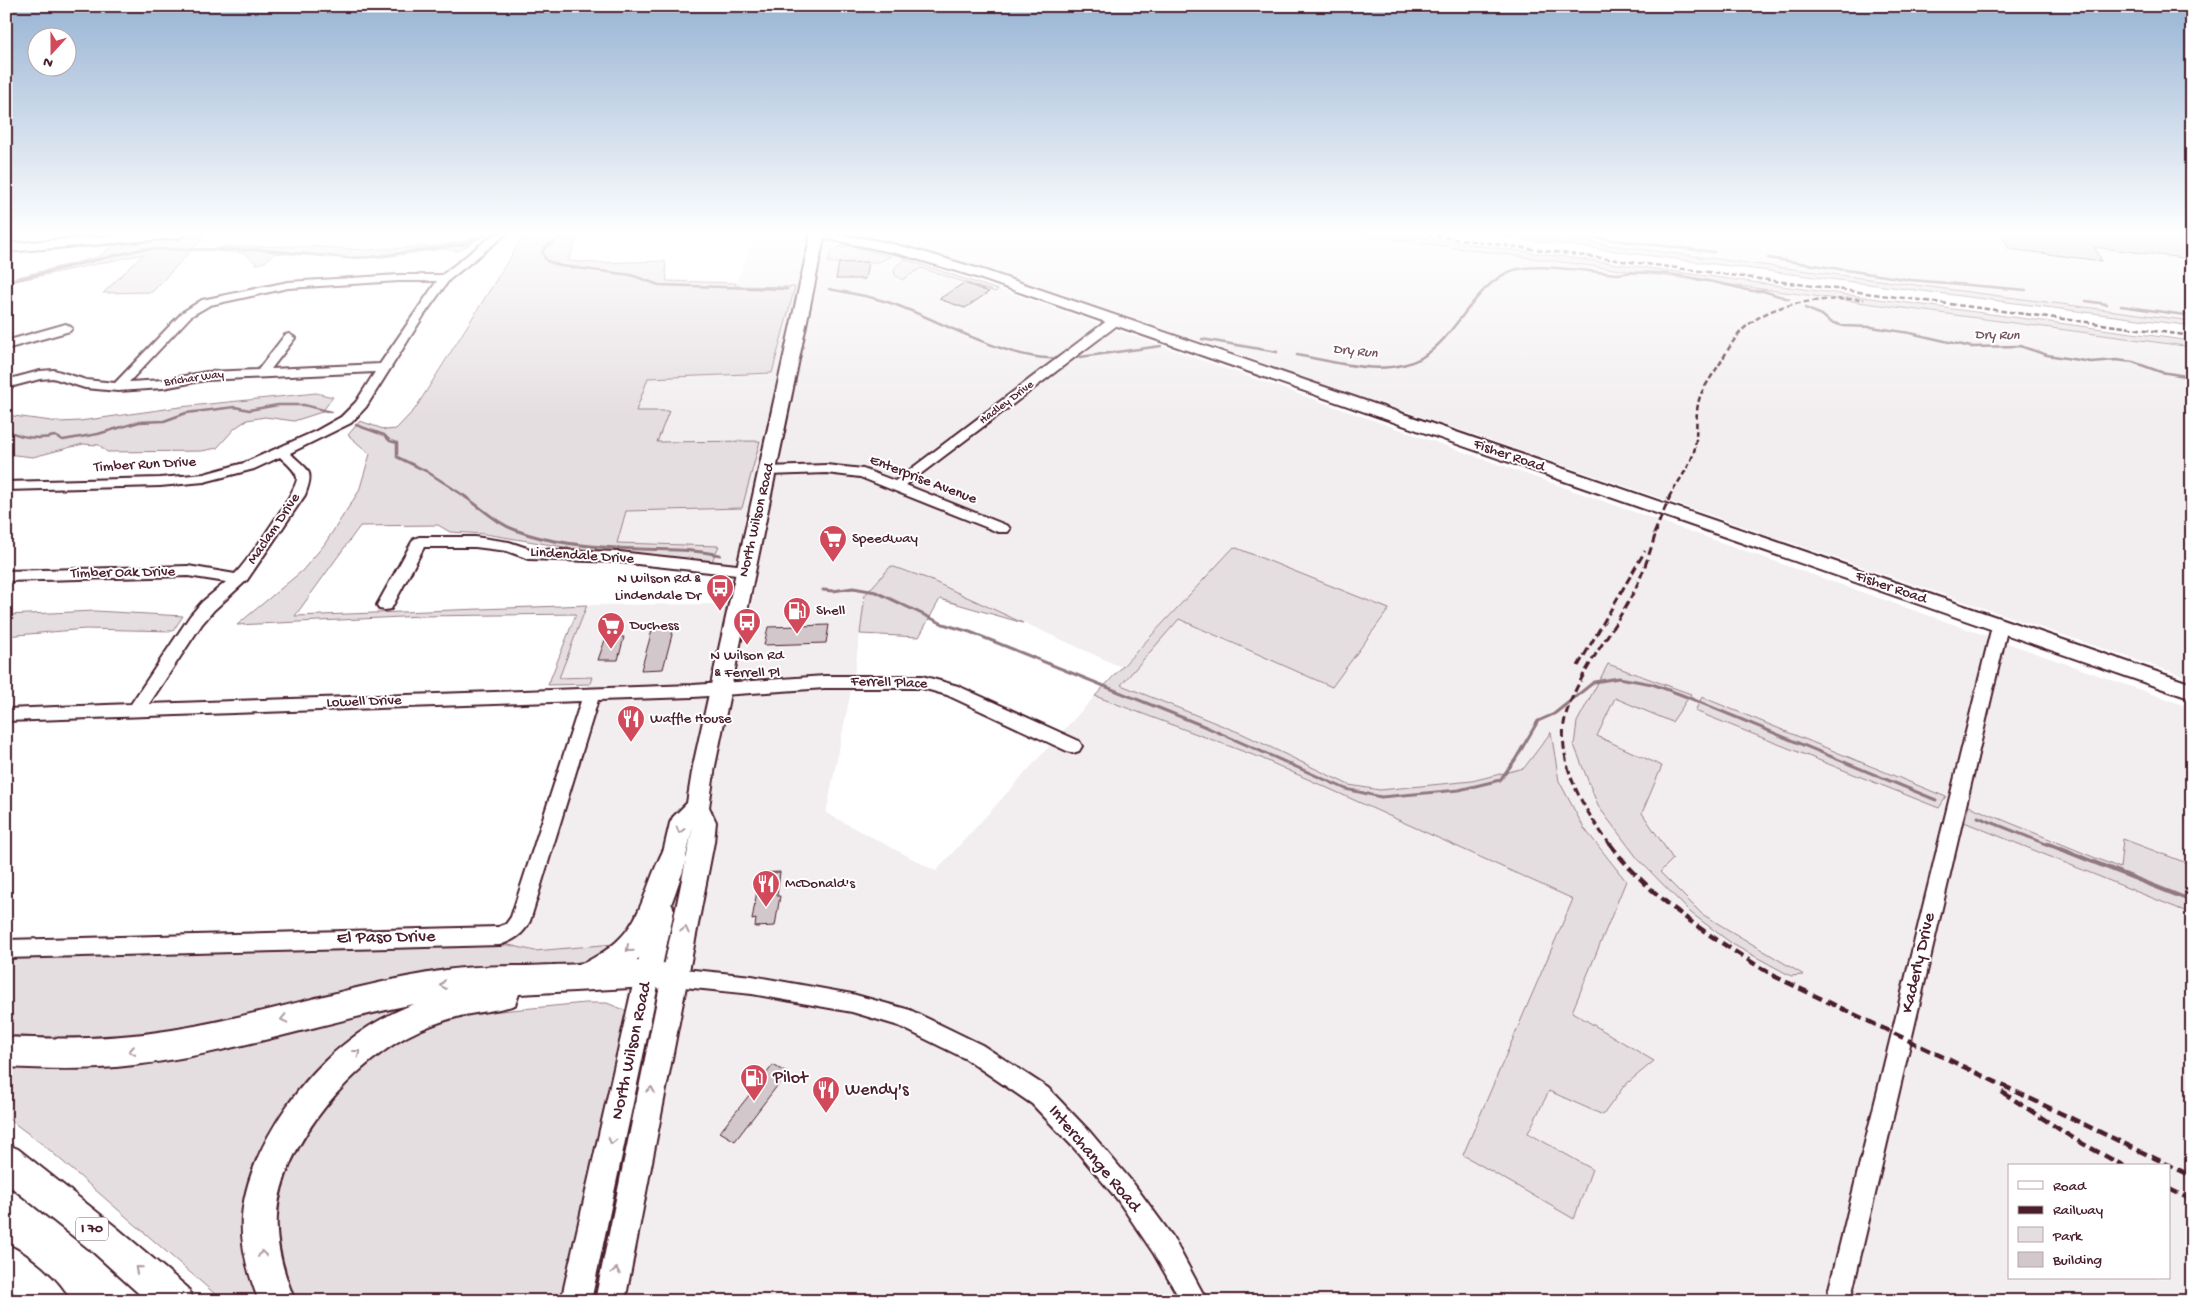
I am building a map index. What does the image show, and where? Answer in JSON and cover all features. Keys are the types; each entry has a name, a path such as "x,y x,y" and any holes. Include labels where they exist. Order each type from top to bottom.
{"highway":[{"path":"588,977 612,963 635,943 654,909 673,859"},
{"path":"6,1052 78,1056 130,1052 180,1044 388,995 447,984 588,977 656,980"},
{"path":"277,1301 264,1270 259,1227 268,1176 282,1144 300,1114 321,1086 345,1063 395,1027 429,1011 462,1001 656,980"},
{"name":"I 70","path":"6,1161 105,1240 175,1301"},
{"path":"6,1262 51,1301"}],"main road":[{"name":"North Wilson Road","path":"576,1301 656,980 688,919 705,822 698,807 746,571 807,295"},
{"name":"Fisher Road","path":"1041,295 2192,692"},
{"name":"North Wilson Road","path":"610,1301 673,859 681,822 698,807"}],"street":[{"path":"118,387 187,314 206,302 240,295"},
{"path":"282,452 322,434 346,420 361,404 434,295"},
{"name":"Hadley Drive","path":"898,485 1116,320"},
{"path":"6,345 66,328"},
{"path":"263,372 289,338"},
{"name":"Brichar Way","path":"6,384 40,375 54,374 85,384 118,387 163,384 206,376 385,368"},
{"name":"Timber Run Drive","path":"6,486 160,482 204,478 249,466 282,452"},
{"name":"Maclam Drive","path":"136,710 196,620 208,606 238,580 257,558 302,487 304,479 302,472 282,452"},
{"name":"Enterprise Avenue","path":"768,471 826,469 849,470 873,475 1003,529"},
{"path":"385,604 419,542"},
{"name":"Lindendale Drive","path":"419,542 475,542 509,547 529,554 618,558 746,571"},
{"name":"Timber Oak Drive","path":"6,576 173,571 208,573 238,580"},
{"name":"Kaderly Drive","path":"1838,1301 2000,626"},
{"name":"Ferrell Place","path":"721,690 825,682 922,682 952,690 1073,746"},
{"name":"Lowell Drive","path":"6,715 592,693 721,690"},
{"name":"El Paso Drive","path":"6,948 500,936 513,930 520,922 592,693"},
{"name":"Interchange Road","path":"656,980 752,985 852,1002 903,1017 974,1052 1040,1096 1082,1140 1125,1191 1163,1245 1195,1301"}],"shaded area":[{"path":"793,295 1017,295 2192,708 2192,865 2123,839 2120,868 1969,806 1964,822 2192,914 2192,1301 562,1301 627,1011 625,944 535,951 509,945 592,678 559,678 587,605 722,604 731,565 711,563 718,546 617,544 626,511 742,508 760,442 657,442 635,411 648,378 772,373","holes":["1234,547 1389,610 1332,687 1178,619 1121,685 1243,734 1349,785 1380,790 1472,781 1524,767 1551,732 1559,781 1584,828 1626,881 1572,1012 1654,1061 1624,1086 1603,1115 1549,1091 1528,1133 1592,1169 1575,1218 1463,1155 1573,899 1261,758 1095,696 936,871 826,813 854,676 865,595 891,566 926,578 1121,667"]},
{"path":"1063,295 1806,295 2192,347 2192,679"},
{"path":"1990,295 2192,295 2192,321"}],"green space":[{"path":"487,295 793,295 772,373 648,378 636,411 669,411 657,442 760,441 742,508 626,511 617,543 719,546 711,563 601,553 485,534 450,532 438,525 360,526 295,616 587,605 559,678 592,677 590,684 548,685 576,614 422,616 237,625 302,571 324,545 359,491 370,454 348,435 360,421 386,430 396,429 415,409"},
{"path":"1806,295 1849,295 2192,341 2192,347"},
{"path":"1953,295 1992,295 2192,321 2192,326"},
{"path":"316,393 333,397 322,412 294,421 265,417 247,420 235,428 217,448 202,451 107,452 99,445 83,444 33,457 6,454 6,415 59,422 80,421 180,407"},
{"path":"1234,547 1389,609 1332,687 1179,619 1121,685 1243,734 1349,785 1380,790 1472,781 1524,768 1551,732 1559,781 1584,828 1626,881 1572,1012 1654,1061 1624,1086 1603,1115 1549,1091 1528,1133 1592,1169 1574,1219 1463,1155 1573,899 1261,758 1095,696"},
{"path":"891,566 926,578 1023,623 940,599 919,637 860,634 865,595"},
{"path":"95,611 183,616 173,631 85,629 6,636 6,615"},
{"path":"1608,664 1691,694 1672,722 1615,698 1597,736 1662,766 1642,813 1673,859 1660,872 1702,914 1804,975 1791,976 1734,945 1691,913 1638,859 1598,806 1574,745 1577,722"},
{"path":"1702,697 1946,797 1939,808 1695,711"},
{"path":"1969,806 2120,868 2123,839 2192,865 2192,914 1964,822"},
{"path":"625,943 600,961 120,1042 6,1041 6,956 27,958 509,945 535,951"},
{"path":"450,992 295,1103 262,1301 223,1301 46,1147 6,1117 6,1060"},
{"path":"585,1003 607,1003 627,1011 562,1301 295,1301 274,1243 282,1171 307,1121 371,1057 413,1033 469,1014"}],"building":[{"path":"945,295 985,295 965,308 939,299"},
{"name":"Shell","path":"829,625 826,643 764,645 768,627"},
{"path":"653,627 674,627 663,669 641,670"},
{"name":"Duchess","path":"606,637 624,637 618,660 598,660"},
{"name":"McDonald's","path":"780,872 777,896 780,896 775,926 755,927 756,919 752,920 760,873"},
{"name":"Pilot","path":"773,1065 787,1073 735,1141 720,1132"}],"waterway":[{"name":"Dry Run","path":"857,295 895,305 1000,348 1020,354 1056,358"},
{"name":"Dry Run","path":"1297,355 1362,367 1395,367 1410,363 1430,352 1479,295"},
{"name":"Dry Run","path":"1776,295 1789,299"},
{"path":"2086,301 2106,304"},
{"path":"2121,306 2192,316"},
{"name":"Dry Run","path":"1805,308 1822,315 1830,322 1844,326 1871,327 1910,333 1971,347 2020,346 2047,355 2091,362 2116,360 2133,362 2161,372 2192,377"},
{"name":"Dry Run","path":"1202,339 1277,352"},
{"name":"Dry Run","path":"1080,357 1161,346"},
{"path":"6,430 18,435 36,438 55,436 63,440 98,434 139,422 164,421 186,413 235,407 249,410 278,405 304,405 331,412"},
{"path":"356,425 384,435 390,441 397,443 397,457 426,471 466,497"},
{"path":"464,496 510,528 546,539 594,546 690,551 720,555"},
{"path":"823,590 833,591 853,588 876,592 943,624 970,632 1206,727 1346,789 1381,797 1459,790 1500,780 1515,760 1538,721 1554,714 1594,682 1619,678 1652,684 1682,695 1936,800"},
{"path":"1978,817 2051,846"},
{"path":"2048,844 2192,901"}],"railway":[{"path":"1881,295 2192,336"},
{"path":"1669,497 1688,467 1693,454 1701,394 1743,329 1760,316 1788,305 1819,300 1864,299"},
{"path":"1654,534 1670,496"},
{"path":"1611,846 1583,804 1570,774 1566,758 1564,724 1574,693 1635,589 1657,529"},
{"path":"1578,666 1645,551"},
{"path":"1610,844 1645,884 1665,902 1731,949 1776,977 2167,1164"},
{"path":"2002,1092 2076,1140 2120,1164"},
{"path":"2170,1165 2192,1176"},
{"path":"2170,1189 2192,1200"}],"place":[{"name":"Speedway","path":"833,563"},
{"name":"N Wilson Rd & Lindendale Dr","path":"720,612"},
{"name":"Shell","path":"797,635"},
{"name":"N Wilson Rd & Ferrell Pl","path":"747,646"},
{"name":"Duchess","path":"611,650"},
{"name":"Waffle House","path":"631,743"},
{"name":"McDonald's","path":"766,908"},
{"name":"Pilot","path":"754,1102"},
{"name":"Wendy's","path":"826,1114"}]}
